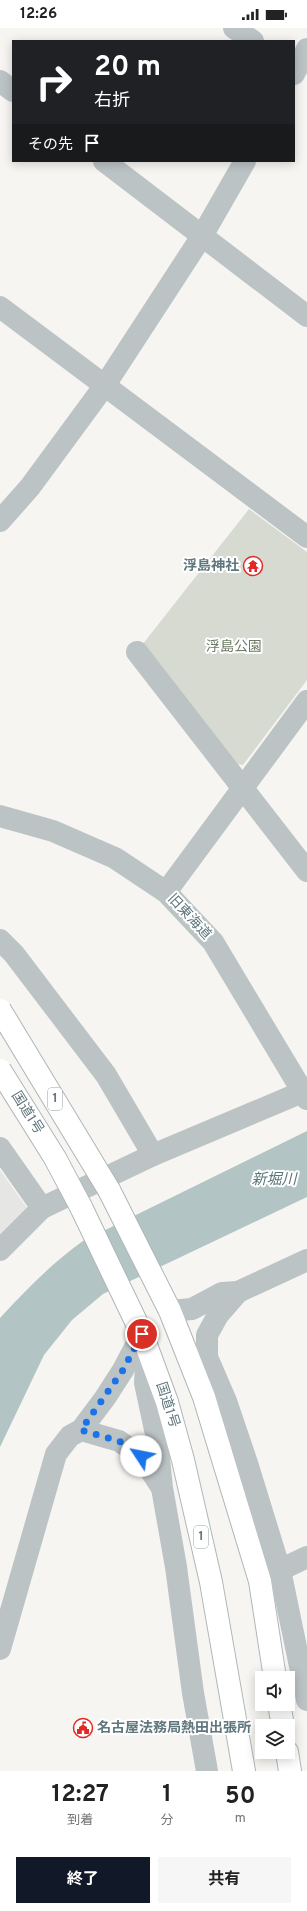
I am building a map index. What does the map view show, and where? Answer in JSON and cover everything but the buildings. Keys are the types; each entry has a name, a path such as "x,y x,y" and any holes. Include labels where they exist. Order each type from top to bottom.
{"highway":[{"name":"1","path":"0,1010 109,1190 166,1302 204,1397 260,1581 274,1671"},
{"name":"国道1号","path":"0,1070 58,1165 81,1207 145,1340 167,1402 185,1468 211,1582 244,1771"},
{"path":"288,1759 290,1771"}],"street":[{"path":"234,28 252,40"},
{"path":"298,73 307,49"},
{"path":"0,81 12,90"},
{"path":"105,162 307,316"},
{"path":"0,521 30,487 105,385 202,236 244,162"},
{"path":"0,307 307,537"},
{"path":"137,652 307,871"},
{"path":"166,892 307,701"},
{"name":"旧東海道","path":"0,816 53,831 115,858 166,892 213,942 306,1093"},
{"path":"0,940 14,954 106,1075 153,1156"},
{"path":"0,1250 42,1208 153,1156 306,1093"},
{"path":"0,1148 42,1208"},
{"path":"166,1302 192,1309 222,1293 238,1292 307,1260"},
{"path":"238,1292 218,1315 207,1335 207,1357 226,1402 247,1463 280,1570 307,1700"},
{"path":"1,1640 56,1454 70,1436 81,1430 145,1340"},
{"path":"145,1340 145,1383 157,1439 162,1488 176,1567 193,1693 207,1771"},
{"path":"189,1360 226,1402"},
{"path":"81,1430 119,1441 141,1456 162,1488"},
{"path":"280,1570 307,1557"}],"shaded area":[{"path":"0,1170 27,1208 0,1236"}],"green space":[{"name":"浮島公園","path":"249,509 307,552 307,680 243,765 228,763 142,645"}],"water":[{"name":"新堀川","path":"307,1131 307,1197 103,1294 72,1320 44,1355 0,1447 0,1318 20,1297 50,1268 83,1241"}],"place":[{"name":"浮島神社","path":"253,566"},
{"name":"名古屋法務局熱田出張所","path":"83,1728"}],"route":[{"path":"141,1456 119,1441 81,1430 105,1398 123,1370 142,1334"}]}
